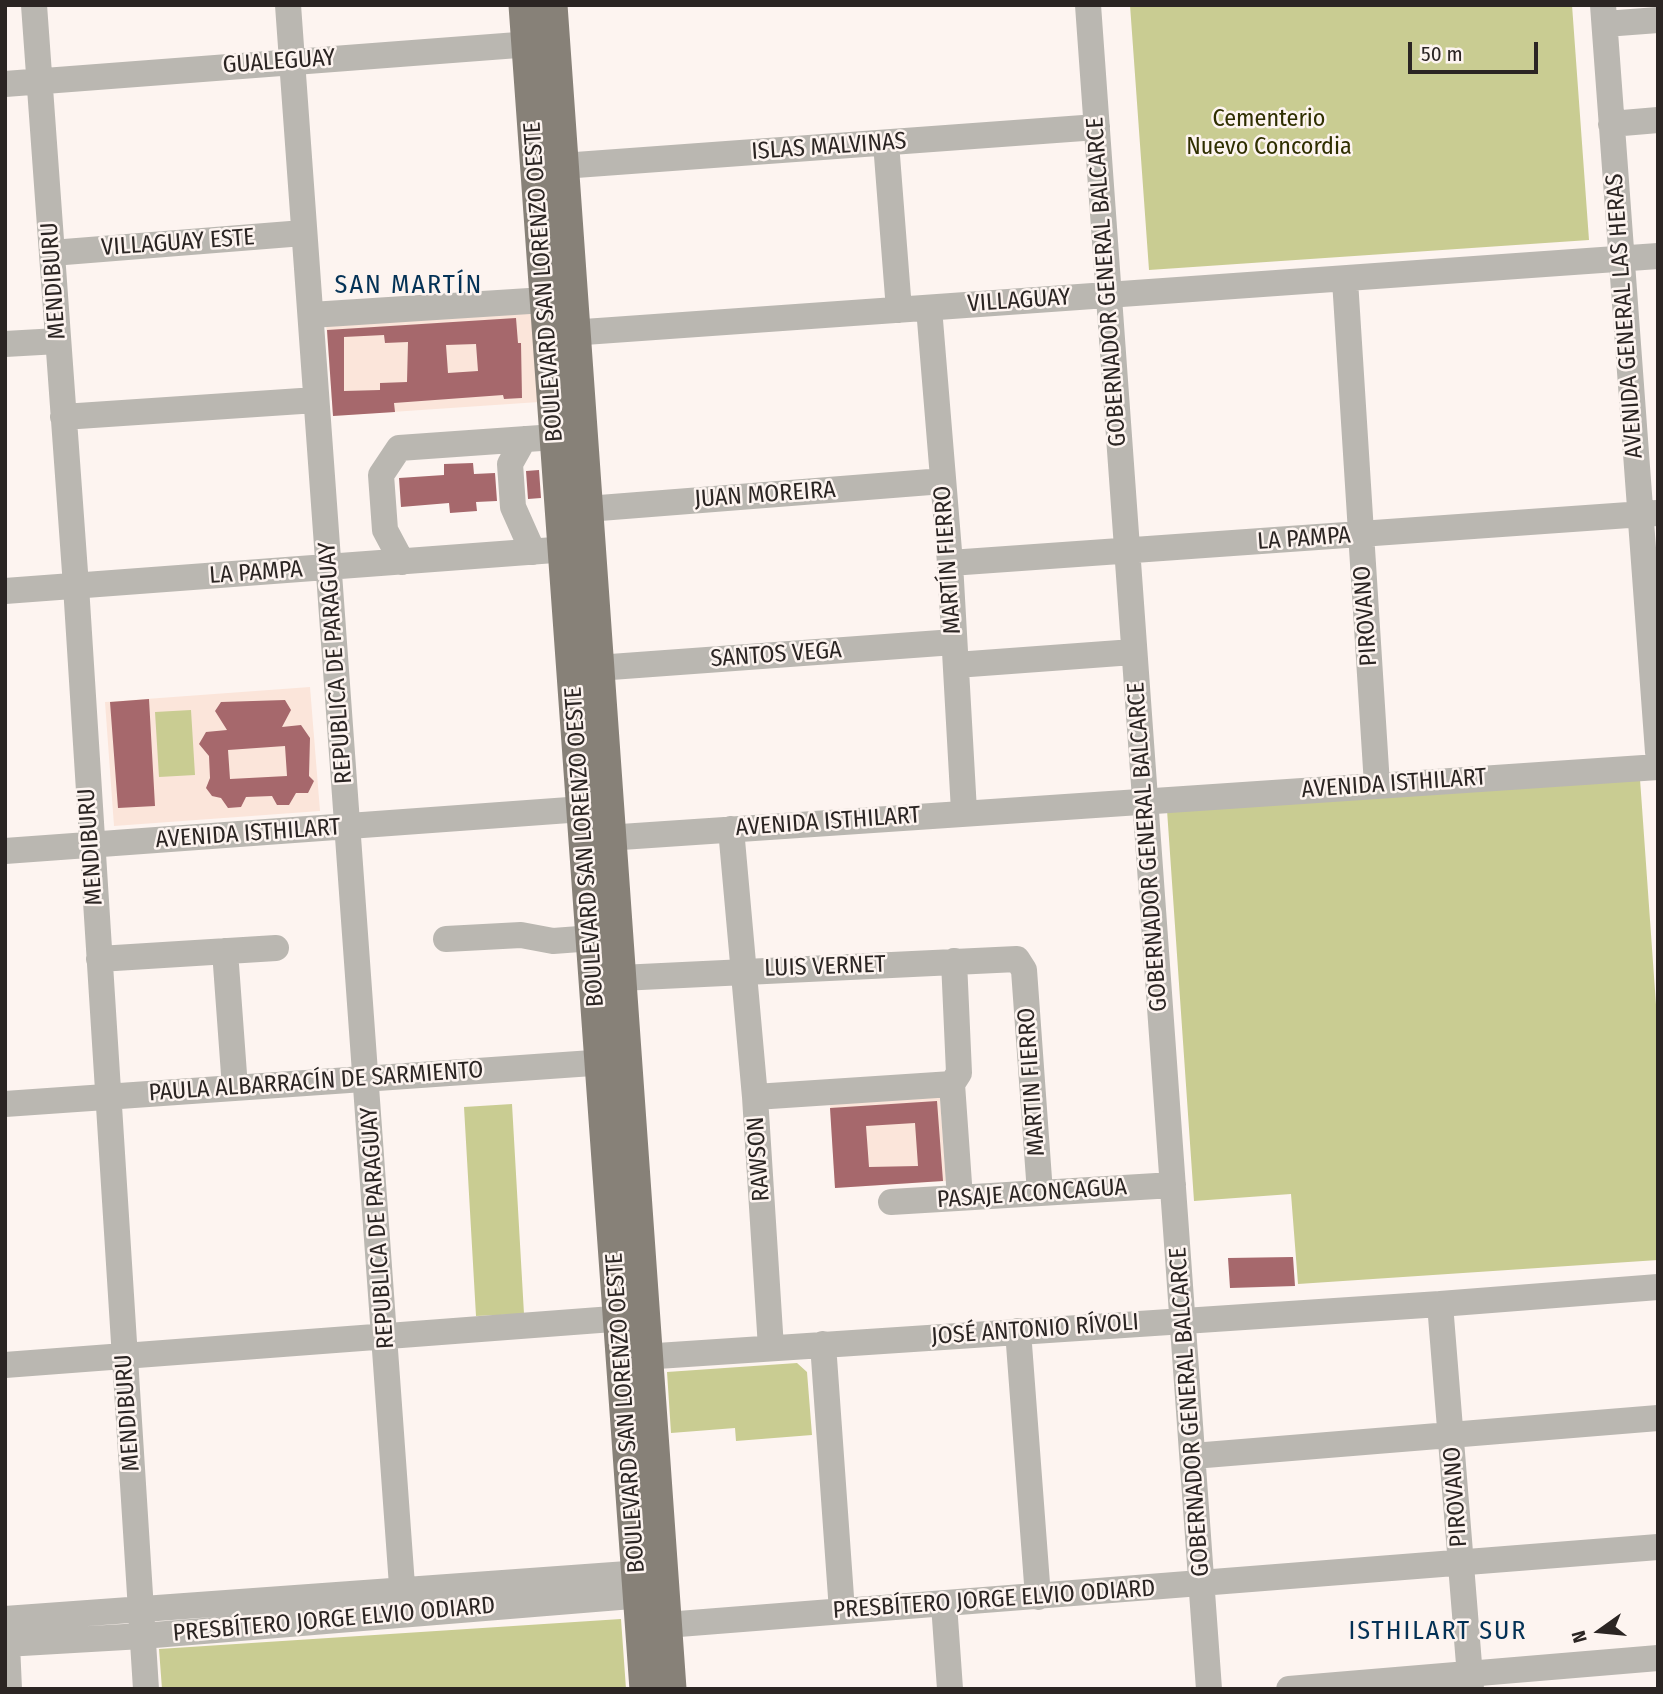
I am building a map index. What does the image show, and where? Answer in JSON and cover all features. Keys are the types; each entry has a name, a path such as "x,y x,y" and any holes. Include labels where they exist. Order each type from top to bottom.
{"main road":[{"name":"BOULEVARD SAN LORENZO OESTE","path":"525,5 541,43 562,166 561,334 587,509 558,550"},
{"name":"BOULEVARD SAN LORENZO OESTE","path":"551,5 541,43 545,300 561,334 539,438 558,550 593,938 614,1062 653,1592 670,1689"},
{"name":"BOULEVARD SAN LORENZO OESTE","path":"558,550 597,668 620,978 614,1062"},
{"name":"BOULEVARD SAN LORENZO OESTE","path":"646,1689 653,1592"}],"street":[{"name":"MENDIBURU","path":"34,5 76,586 90,845 146,1689"},
{"name":"REPUBLICA DE PARAGUAY","path":"288,5 403,1602"},
{"name":"GOBERNADOR GENERAL BALCARCE","path":"1087,5 1209,1689"},
{"path":"1604,15 1658,20"},
{"name":"AVENIDA GENERAL LAS HERAS","path":"1604,15 1620,259 1649,513 1658,752"},
{"name":"GUALEGUAY","path":"5,84 541,43"},
{"path":"1611,124 1658,120"},
{"name":"ISLAS MALVINAS","path":"562,166 1097,127"},
{"path":"886,143 900,310"},
{"name":"VILLAGUAY ESTE","path":"52,253 303,233"},
{"name":"VILLAGUAY","path":"561,334 1658,256"},
{"name":"PIROVANO","path":"1345,280 1377,785"},
{"path":"311,315 545,300"},
{"name":"MARTÍN FIERRO","path":"929,308 950,563 964,811"},
{"path":"5,344 58,341"},
{"path":"63,417 316,400"},
{"path":"539,438 510,464 513,507 558,550"},
{"path":"402,562 385,530 381,475 399,448 539,438"},
{"name":"JUAN MOREIRA","path":"587,509 943,481"},
{"name":"LA PAMPA","path":"950,563 1649,513"},
{"name":"LA PAMPA","path":"5,591 558,550"},
{"name":"SANTOS VEGA","path":"597,668 955,654 1133,652"},
{"name":"AVENIDA ISTHILART","path":"5,851 569,810 582,814 621,837 964,811 1658,766"},
{"name":"RAWSON","path":"731,829 755,1097 771,1348"},
{"path":"446,939 521,934 553,942 593,938"},
{"path":"99,959 276,948"},
{"path":"225,951 235,1088"},
{"name":"LUIS VERNET","path":"620,978 1013,959 1020,961 1024,970"},
{"path":"954,961 959,1073 952,1084 960,1199"},
{"name":"MARTIN FIERRO","path":"1024,970 1040,1193"},
{"name":"PAULA ALBARRACÍN DE SARMIENTO","path":"5,1104 614,1062"},
{"path":"755,1097 952,1084"},
{"name":"PASAJE ACONCAGUA","path":"891,1202 1173,1185"},
{"name":"JOSÉ ANTONIO RÍVOLI","path":"634,1357 1658,1287"},
{"name":"PIROVANO","path":"1440,1304 1471,1681"},
{"path":"5,1365 631,1318"},
{"path":"1018,1331 1038,1597"},
{"path":"823,1345 842,1612"},
{"path":"1193,1456 1658,1418"},
{"name":"PRESBÍTERO JORGE ELVIO ODIARD","path":"6,1636 141,1609 653,1592 842,1612 1658,1547"},
{"name":"PRESBÍTERO JORGE ELVIO ODIARD","path":"6,1636 142,1636 403,1602"},
{"path":"944,1604 950,1689"},
{"path":"6,1636 9,1689"},
{"path":"1289,1689 1471,1681 1658,1658"}],"shaded area":[{"path":"532,301 539,402 333,416 326,323"},
{"path":"310,687 320,811 114,826 105,702"},
{"path":"940,1097 946,1181 835,1188 830,1104"}],"green space":[{"name":"Cementerio Nuevo Concordia","path":"1130,5 1572,5 1589,240 1149,270"},
{"path":"191,710 195,775 159,777 155,712"},
{"path":"1640,779 1658,1033 1658,1260 1298,1284 1291,1194 1194,1201 1167,810"},
{"path":"512,1104 524,1314 476,1316 464,1107"},
{"path":"797,1363 807,1372 812,1435 736,1441 735,1428 671,1433 667,1372"},
{"path":"621,1619 626,1689 162,1689 159,1649"}],"building":[{"path":"516,318 518,343 521,343 522,398 504,399 503,395 394,403 395,412 333,416 327,330","holes":["384,335 385,343 408,342 407,382 380,383 380,390 344,391 344,337","476,344 478,371 448,373 446,345"]},
{"path":"473,463 474,474 495,473 497,501 476,502 477,511 450,513 449,503 401,507 399,478 444,475 444,464"},
{"path":"539,470 541,498 528,499 526,471"},
{"path":"149,699 155,806 118,808 110,702"},
{"path":"285,700 291,710 282,727 301,725 310,738 309,776 314,781 308,793 296,793 289,805 277,805 272,796 246,797 241,807 228,808 221,798 212,796 206,788 210,778 209,756 199,744 206,732 227,730 215,711 221,702","holes":["285,746 287,776 230,779 228,750"]},
{"path":"937,1101 943,1181 835,1188 830,1108","holes":["915,1123 918,1166 869,1167 866,1126"]},
{"path":"1293,1257 1295,1286 1230,1288 1228,1258"}],"district":[{"name":"SAN MARTÍN","path":"409,286"},
{"name":"ISTHILART SUR","path":"1438,1632"}]}
